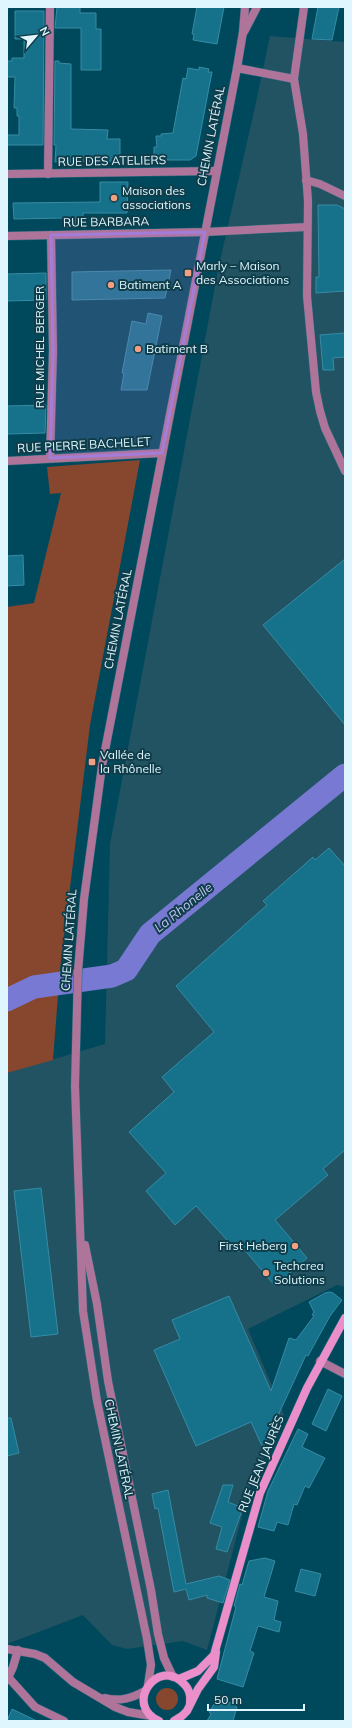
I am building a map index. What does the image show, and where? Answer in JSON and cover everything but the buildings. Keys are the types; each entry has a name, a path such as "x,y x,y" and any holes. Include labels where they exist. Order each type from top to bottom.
{"main road":[{"name":"RUE JEAN JAURÈS","path":"174,1721 185,1717 190,1703 198,1689 214,1667 216,1651 260,1492 291,1420 320,1361 345,1318"},
{"name":"RUE JEAN JAURÈS","path":"147,1688 160,1677 176,1678 201,1669 212,1658 216,1651"},
{"path":"176,1678 188,1689 190,1703"},
{"path":"147,1688 144,1698 145,1707 151,1716 159,1721"}],"street":[{"path":"48,174 50,7"},
{"name":"CHEMIN LATÉRAL","path":"147,1688 152,1665 97,1401 82,1304 81,1216 75,1093 78,971 84,892 102,766 237,68 243,32 245,7"},
{"name":"CHEMIN LATÉRAL","path":"243,32 257,7"},
{"path":"304,7 294,79 303,134 306,180 306,286 316,392 325,428 345,471"},
{"path":"237,68 294,79"},
{"name":"RUE DES ATELIERS","path":"7,174 216,171"},
{"path":"306,180 320,184 345,196"},
{"name":"RUE BARBARA","path":"7,236 205,232 307,227"},
{"name":"RUE MICHEL BERGER","path":"50,458 53,350 52,235"},
{"name":"RUE PIERRE BACHELET","path":"7,461 162,453"},
{"name":"CHEMIN LATÉRAL","path":"81,1216 89,1268 96,1298 108,1381 151,1590 157,1629 164,1658 176,1678"},
{"path":"320,1361 345,1374"},
{"path":"7,1649 18,1650 45,1658 67,1678 118,1708 151,1716"},
{"path":"18,1650 8,1679 35,1707 64,1721"},
{"path":"100,1697 114,1700 126,1699 147,1688"}],"highlighted area":[{"path":"205,232 162,453 50,458 53,350 51,235"}],"shaded area":[{"path":"270,36 345,42 345,1287 337,1285 248,1329 284,1414 249,1489 207,1650 183,1641 127,1649 112,1645 83,1615 7,1644 7,1073 105,1044 110,844 219,265"},
{"path":"140,460 90,725 60,969 53,1060 7,1073 7,607 34,603 61,493 50,494 47,467"},
{"path":"163,1688 171,1688 178,1695 178,1703 171,1710 163,1710 156,1703 156,1695"}],"waterway":[{"name":"La Rhonelle","path":"7,1000 34,987 112,976 126,970 150,934 345,775"}],"place":[{"name":"Maison des associations","path":"114,198"},
{"name":"Marly – Maison des Associations","path":"188,273"},
{"name":"Batiment A","path":"111,285"},
{"name":"Batiment B","path":"138,349"},
{"name":"Vallée de la Rhônelle","path":"92,762"},
{"name":"First Heberg","path":"295,1246"},
{"name":"Techcrea Solutions","path":"266,1273"}]}
